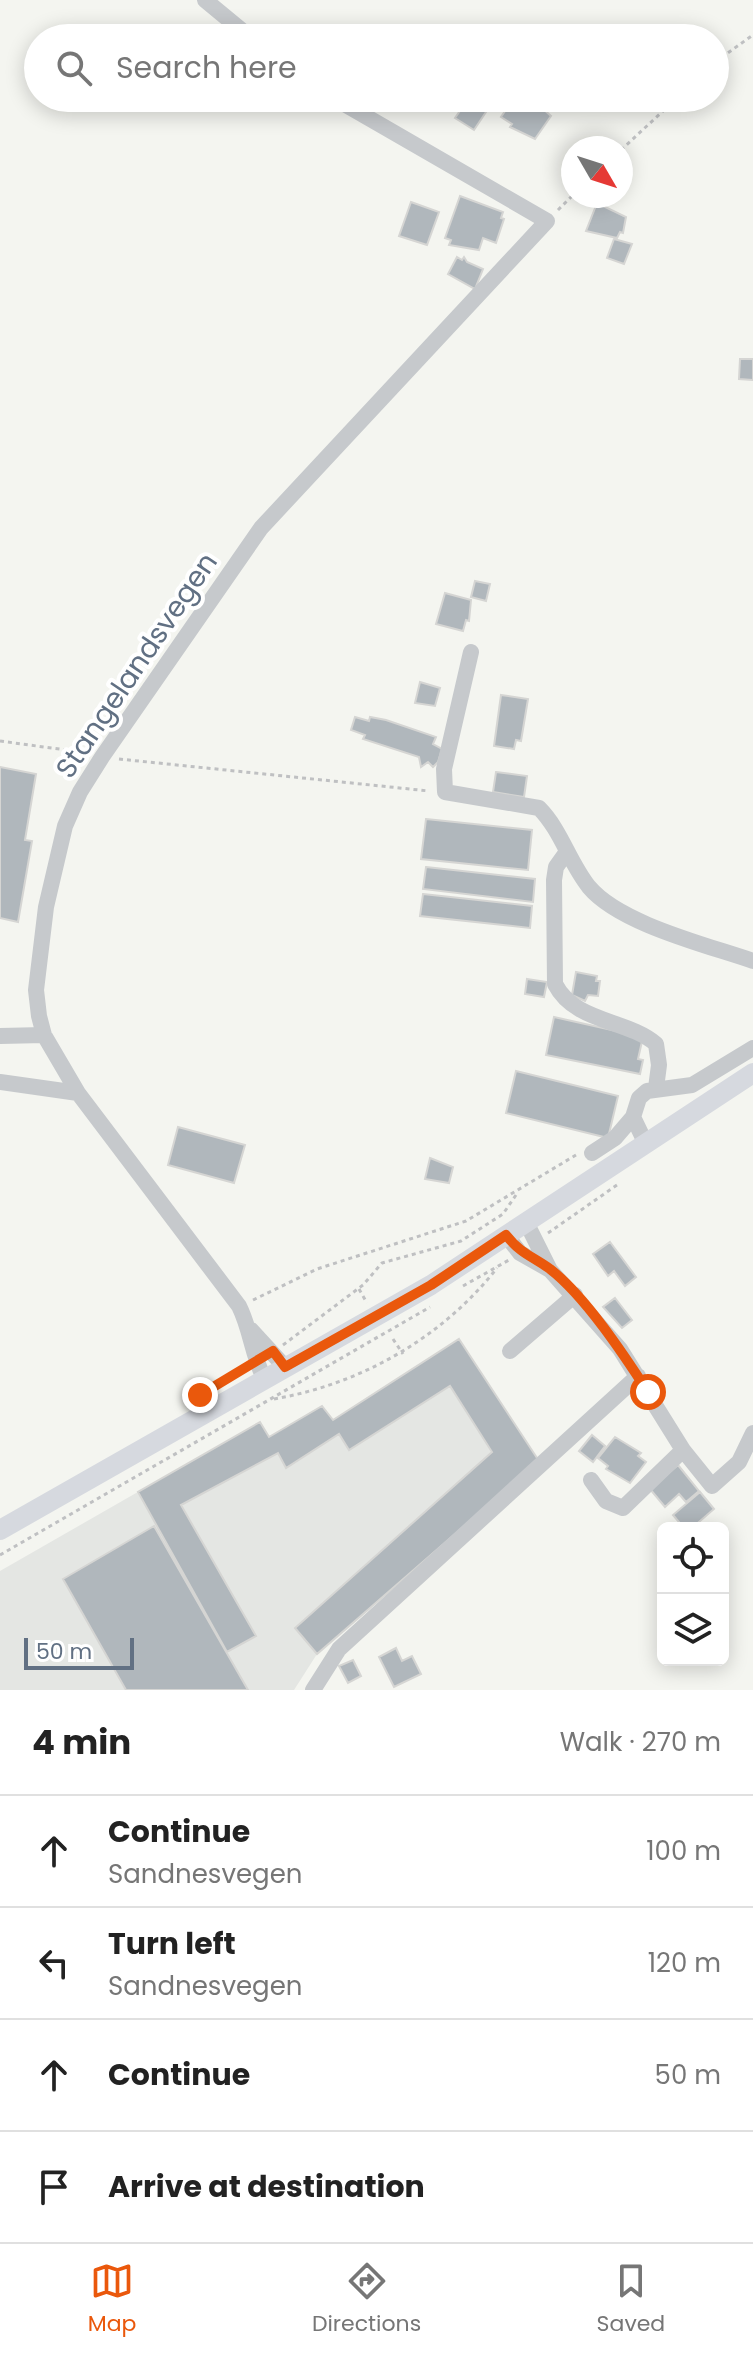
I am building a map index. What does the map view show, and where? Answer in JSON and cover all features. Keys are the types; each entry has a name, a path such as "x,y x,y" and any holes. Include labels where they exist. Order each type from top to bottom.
{"main road":[{"path":"0,1530 279,1359 431,1285 753,1073"}],"street":[{"path":"205,0 234,24"},
{"path":"358,112 547,221"},
{"name":"Stangelandsvegen","path":"260,1370 251,1330 239,1306 78,1093 44,1035 36,990 46,907 65,826 80,792 102,757 261,528 547,221"},
{"path":"471,652 444,769 445,792 539,808 549,818 566,853 590,888 616,908 753,961"},
{"path":"566,853 556,867 554,880 555,984 592,1016 641,1032 656,1044 659,1065 656,1088"},
{"path":"0,1036 44,1035"},
{"path":"592,1153 615,1138 633,1117 639,1098 656,1088 692,1085 753,1048"},
{"path":"0,1082 78,1093"},
{"path":"633,1117 645,1142"},
{"path":"526,1222 550,1270"},
{"path":"506,1235 520,1253 550,1270 575,1295 638,1376 683,1450 712,1486 739,1462 753,1433"},
{"path":"510,1351 575,1295"},
{"name":"Stangelandsvegen","path":"251,1330 279,1359"},
{"path":"313,1690 339,1649 638,1376"},
{"path":"591,1480 606,1501 623,1508 683,1450"}],"path":[{"path":"729,52 753,35"},
{"path":"633,139 662,112"},
{"path":"547,221 561,207"},
{"path":"0,741 68,747 102,757 366,787 445,792"},
{"path":"239,1306 317,1269 466,1221 574,1156 592,1153"},
{"path":"279,1359 359,1289 374,1269 388,1260 468,1237 503,1214 518,1192"},
{"path":"271,1400 319,1389 403,1354 499,1265"},
{"path":"359,1289 370,1307"},
{"path":"393,1339 403,1354"},
{"path":"180,1406 260,1370"}],"shaded area":[{"path":"459,1339 539,1461 317,1654 294,1690 0,1690 0,1571 260,1422 270,1437 322,1406 334,1420"}],"building":[{"path":"459,112 486,112 474,130 455,118"},
{"path":"504,112 547,112 551,116 535,139 510,127 512,124 501,117"},
{"path":"460,196 503,212 501,218 504,219 496,243 483,238 479,250 449,245 451,240 445,238"},
{"path":"411,202 439,212 427,245 399,236"},
{"path":"595,208 607,208 626,217 623,233 620,232 617,238 586,231"},
{"path":"614,239 632,244 624,264 607,258"},
{"path":"457,257 462,260 464,257 467,262 483,269 475,289 448,274"},
{"path":"740,359 753,359 753,380 739,379"},
{"path":"475,581 490,584 486,601 471,597"},
{"path":"445,593 471,600 469,621 466,620 463,631 436,624"},
{"path":"420,682 440,688 435,706 415,703"},
{"path":"501,695 528,699 521,741 516,740 514,749 494,746"},
{"path":"355,717 369,721 370,717 386,720 436,737 433,744 442,749 438,762 433,767 428,762 421,767 419,757 363,739 365,735 351,730"},
{"path":"0,767 36,774 25,840 32,841 18,922 0,918"},
{"path":"496,772 527,776 524,797 493,792"},
{"path":"426,819 532,830 528,870 421,859"},
{"path":"426,867 535,879 533,902 423,889"},
{"path":"423,894 532,906 530,928 420,916"},
{"path":"576,972 597,976 596,981 600,981 598,996 588,995 585,1001 572,995"},
{"path":"527,979 547,982 544,997 525,994"},
{"path":"554,1017 643,1037 638,1059 643,1060 640,1074 546,1055"},
{"path":"516,1071 618,1096 608,1138 506,1113"},
{"path":"178,1127 245,1145 234,1183 168,1165"},
{"path":"430,1158 453,1167 449,1183 425,1179"},
{"path":"610,1242 636,1277 625,1286 614,1271 608,1276 593,1254"},
{"path":"615,1298 632,1320 622,1328 603,1307"},
{"path":"459,1339 539,1461 317,1654 295,1628 492,1452 450,1386 349,1450 339,1434 286,1468 278,1453 181,1505 256,1636 227,1652 138,1492 260,1422 269,1437 322,1406 333,1420"},
{"path":"592,1435 605,1446 593,1462 579,1451"},
{"path":"615,1437 641,1453 638,1456 646,1462 630,1483 606,1469 608,1466 598,1458"},
{"path":"678,1465 699,1491 686,1502 679,1494 665,1507 650,1489"},
{"path":"700,1492 714,1509 699,1522 679,1522 673,1515"},
{"path":"154,1526 248,1690 126,1690 63,1579"},
{"path":"396,1648 402,1661 412,1656 421,1674 394,1687 379,1657"},
{"path":"353,1660 361,1676 348,1683 339,1666"}],"route":[{"path":"200,1395 273,1351 285,1367 431,1285 506,1235 520,1253 550,1270 575,1295 620,1349 648,1392"}]}
